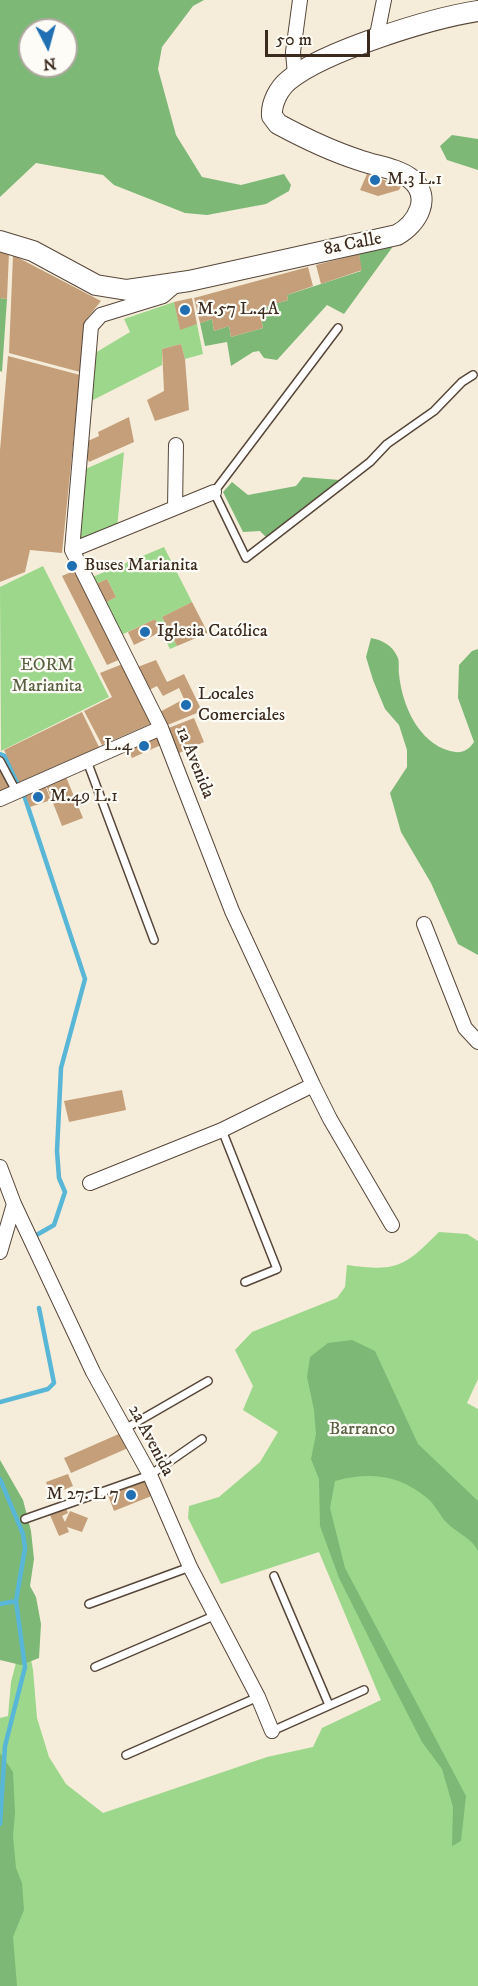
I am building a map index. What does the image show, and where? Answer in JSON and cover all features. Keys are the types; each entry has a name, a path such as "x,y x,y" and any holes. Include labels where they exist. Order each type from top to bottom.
{"main road":[{"name":"8a Calle","path":"0,241 33,251 87,282 105,288 140,290 390,238 405,231 419,214 422,196 417,185 409,177 345,155 275,121 272,111 276,98 284,85 295,75 336,54 474,8"}],"street":[{"path":"295,75 293,52 300,0"},
{"path":"376,40 384,0"},
{"path":"178,283 163,296 101,315 92,326 72,550 214,492"},
{"path":"175,508 176,445"},
{"name":"1a Avenida","path":"72,550 161,728 232,911 313,1085 330,1119 392,1225"},
{"path":"0,799 161,728"},
{"path":"424,924 465,1028 478,1042"},
{"path":"90,1183 222,1130 313,1085"},
{"name":"2a Avenida","path":"0,1167 14,1204 123,1430 150,1475 190,1567 258,1697 272,1731"},
{"path":"0,1252 14,1204"}],"lane":[{"path":"338,328 214,492 246,558 370,462 387,444 434,411 462,382 473,375"},
{"path":"87,760 154,940"},
{"path":"0,761 22,789"},
{"path":"222,1130 277,1269 245,1282"},
{"path":"123,1430 208,1381"},
{"path":"25,1519 150,1475 202,1439"},
{"path":"89,1604 190,1567"},
{"path":"274,1576 329,1705"},
{"path":"95,1667 216,1615"},
{"path":"272,1731 364,1690"},
{"path":"126,1755 258,1697"}],"green space":[{"path":"0,0 204,0 193,6 162,47 158,69 176,135 202,177 241,185 284,174 291,185 289,191 266,204 207,215 185,213 114,185 103,175 36,163 0,197"},
{"path":"452,135 478,139 478,170 447,160 440,146"},
{"path":"394,245 344,314 327,305 277,360 264,358 259,351 253,352 231,366 227,342 205,346 200,323 212,319 214,331 229,326 231,337 263,328 259,309 288,300 287,295 361,271 359,254"},
{"path":"0,298 7,299 2,372 0,371"},
{"path":"174,302 180,329 197,324 203,354 185,359 181,344 162,349 162,365 91,401 95,353 130,332 124,319"},
{"path":"124,452 117,529 75,546 81,471"},
{"path":"303,477 340,480 266,537 260,531 243,532 223,492 232,482 248,495 296,486"},
{"path":"164,547 192,602 162,617 177,646 170,649 155,619 119,636 103,604 116,597 107,579 94,585 90,578"},
{"name":"EORM Marianita","path":"43,566 109,697 1,751 0,587"},
{"path":"371,638 386,644 397,656 404,698 408,710 421,731 429,740 454,752 464,751 474,742 458,698 459,665 472,651 478,649 478,955 458,944 431,883 401,832 390,793 407,767 407,750 399,725 385,709 373,680 366,657"},
{"path":"439,1232 467,1234 478,1241 478,1379 467,1403 478,1409 478,1986 0,1986 0,1718 8,1716 11,1682 25,1628 33,1670 37,1718 49,1757 66,1784 103,1813 267,1757 313,1747 322,1728 381,1700 319,1552 221,1584 188,1518 189,1506 219,1497 260,1462 278,1432 243,1410 253,1386 235,1350 252,1332 337,1298 345,1287 347,1265 378,1268 399,1264 417,1253"},
{"name":"Barranco","path":"352,1340 375,1351 418,1444 478,1501 478,1551 468,1539 447,1523 433,1503 416,1490 394,1480 360,1476 335,1481 330,1508 345,1568 466,1796 461,1841 452,1846 453,1807 442,1769 422,1742 381,1662 339,1578 320,1526 319,1479 311,1459 316,1434 307,1377 310,1357 328,1343"},
{"path":"0,1460 23,1500 31,1531 34,1559 30,1586 36,1597 41,1624 39,1658 21,1665 0,1660"},
{"path":"0,1753 13,1772 15,1813 13,1836 16,1868 22,1883 24,1910 13,1937 17,1986 0,1986"}],"building":[{"name":"M.3 L.1","path":"367,174 401,186 399,190 378,196 360,190"},
{"path":"0,252 9,253 7,299 0,298"},
{"path":"359,254 362,270 321,284 316,265"},
{"path":"13,255 101,301 85,321 80,372 9,353"},
{"path":"308,267 313,286 287,295 288,300 259,309 263,328 231,337 229,326 214,331 212,319 200,323 194,298"},
{"name":"M.57 L.4A","path":"192,298 197,324 180,330 174,302"},
{"path":"181,344 185,359 189,410 155,421 147,400 164,391 162,349"},
{"path":"8,356 80,375 62,553 30,550 25,572 0,582 0,450"},
{"path":"129,417 134,442 89,462 84,451 89,449 88,441 99,436 98,432"},
{"name":"EORM Marianita","path":"78,569 123,658 107,665 62,576"},
{"path":"107,579 116,597 103,604 94,585"},
{"path":"192,602 208,633 177,646 162,617"},
{"name":"Iglesia Católica","path":"155,619 161,632 134,645 128,632"},
{"name":"Locales Comerciales","path":"156,660 167,682 184,674 202,711 165,726 158,713 184,699 179,688 163,696 157,686 147,691 135,668"},
{"name":"EORM Marianita","path":"125,663 155,722 102,745 84,711 112,697 100,673"},
{"name":"EORM Marianita","path":"82,712 99,747 19,782 4,750"},
{"path":"194,718 204,742 177,754 166,729"},
{"name":"L.4","path":"157,735 161,745 132,758 127,748"},
{"path":"0,765 12,788 0,794"},
{"path":"66,777 83,818 62,826 46,785"},
{"name":"M.49 L.1","path":"45,785 51,800 30,807 25,794"},
{"path":"122,1090 126,1110 69,1122 64,1101"},
{"path":"121,1433 128,1448 71,1473 64,1458"},
{"path":"68,1474 73,1486 51,1495 46,1482"},
{"name":"M 27. L 7","path":"148,1480 154,1495 114,1511 108,1495"},
{"path":"66,1508 68,1513 62,1516 65,1522 70,1511 88,1518 82,1532 67,1527 69,1532 59,1536 50,1515"}],"waterway":[{"path":"0,754 5,756 24,795 85,979 61,1068 57,1151 59,1178 65,1192 54,1225 33,1237"},
{"path":"0,1402 48,1389 54,1383 39,1308"},
{"path":"0,1479 23,1534 25,1548 16,1601 25,1667 5,1746 0,1824"},
{"path":"0,1604 16,1601"}],"place":[{"name":"M.3 L.1","path":"375,180"},
{"name":"M.57 L.4A","path":"185,310"},
{"name":"Buses Marianita","path":"72,566"},
{"name":"Iglesia Católica","path":"145,632"},
{"name":"Locales Comerciales","path":"186,705"},
{"name":"L.4","path":"144,746"},
{"name":"M.49 L.1","path":"38,797"},
{"name":"M 27. L 7","path":"131,1495"}]}
